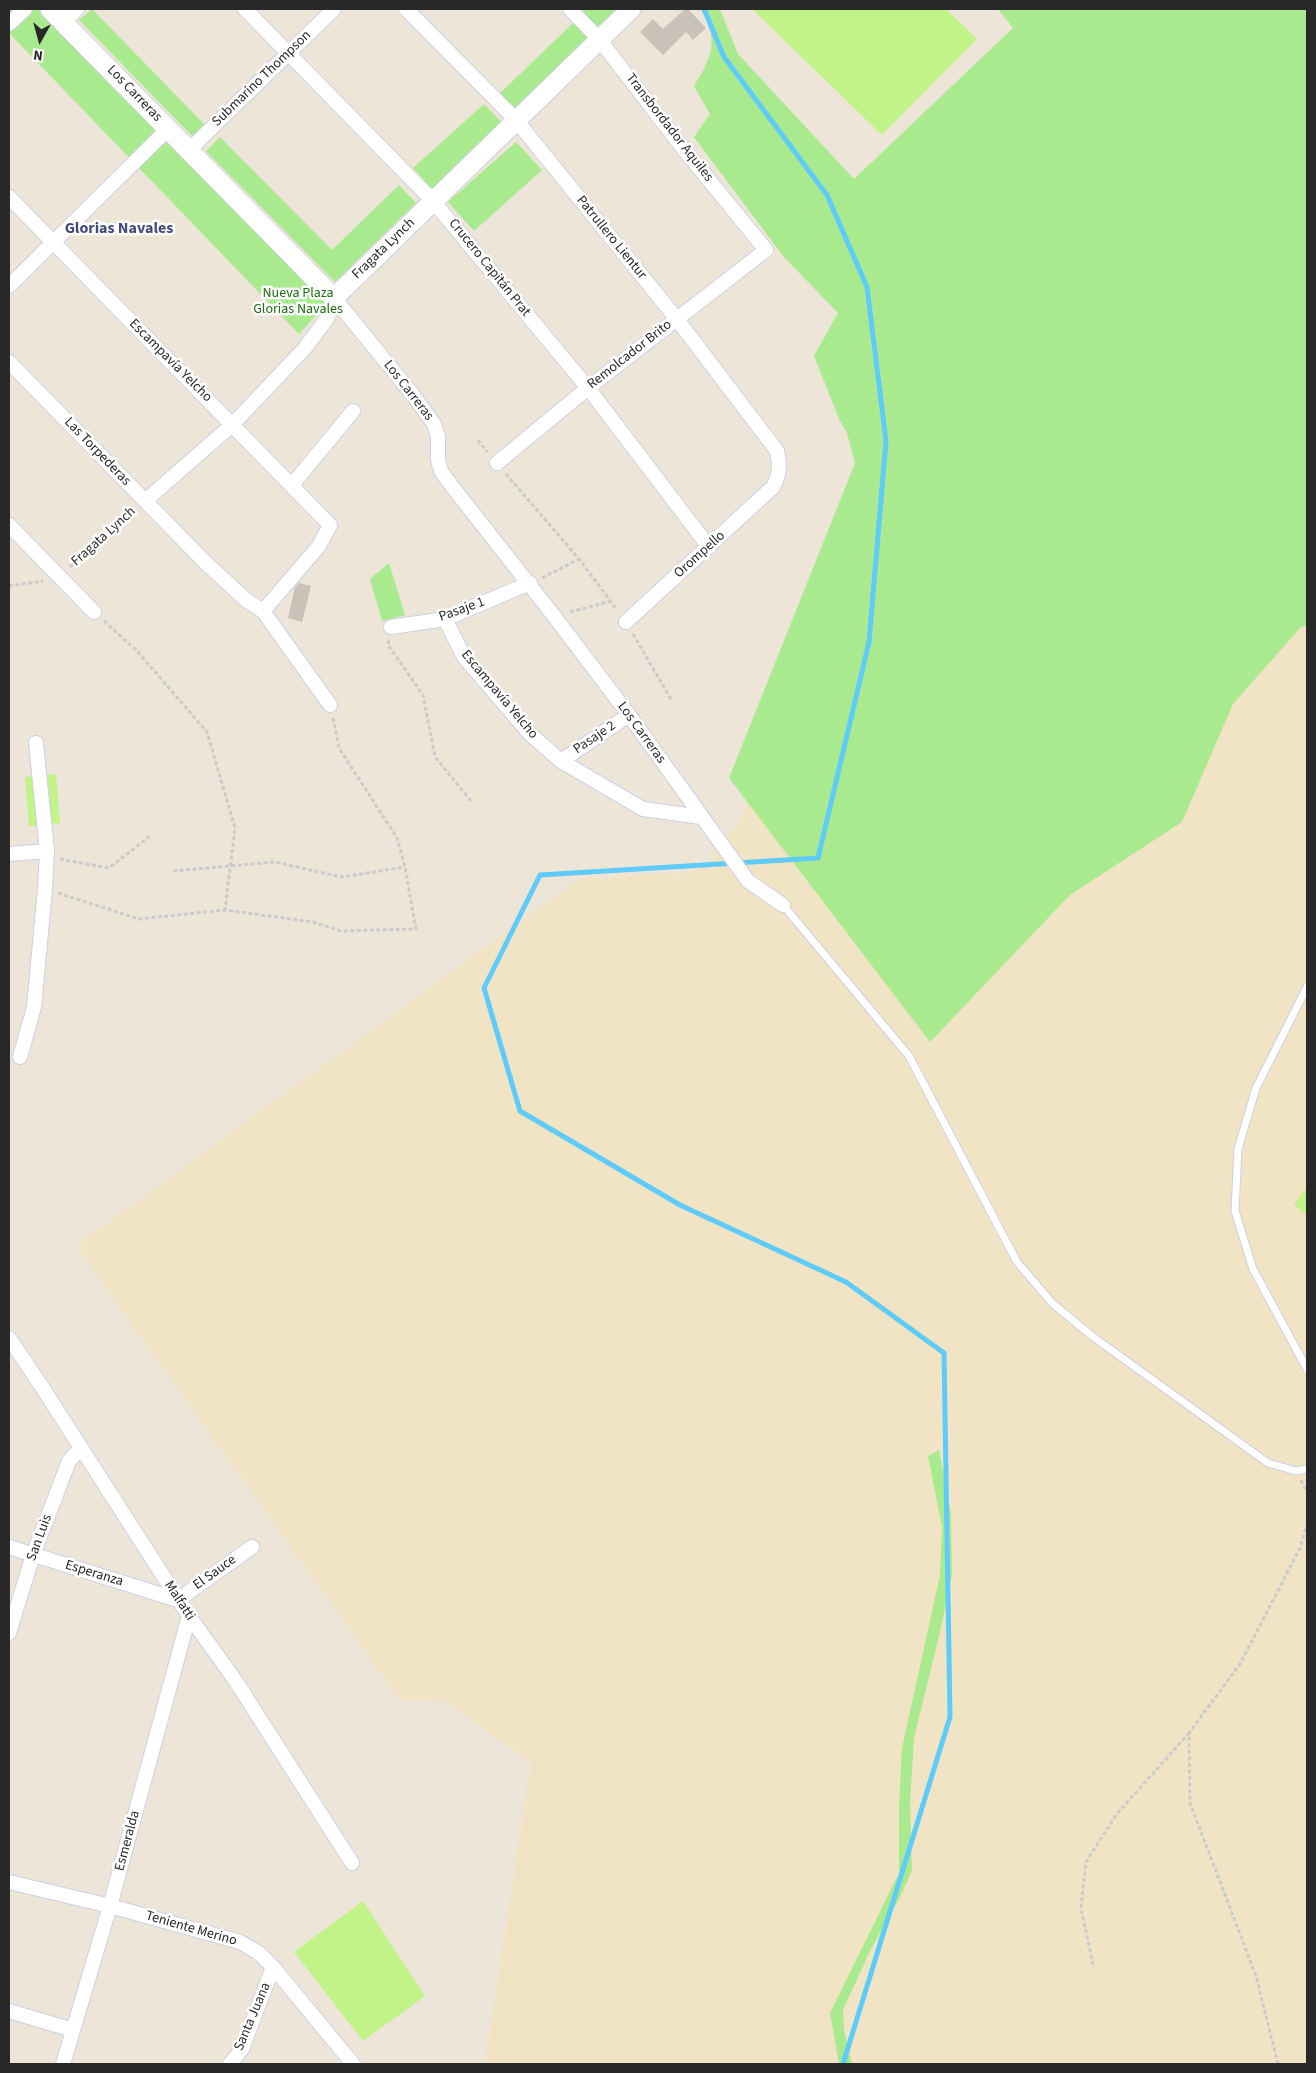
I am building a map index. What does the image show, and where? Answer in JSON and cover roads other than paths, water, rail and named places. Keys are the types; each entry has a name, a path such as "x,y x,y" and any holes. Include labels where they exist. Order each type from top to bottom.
{"street":[{"path":"9,24 25,9"},
{"name":"Los Carreras","path":"50,9 334,298 413,395 434,424 438,436 438,460 441,471 530,583 629,715 748,881 783,904"},
{"path":"63,22 77,9"},
{"name":"Crucero Capitán Prat","path":"245,9 433,201 588,388 709,547"},
{"name":"Submarino Thompson","path":"189,150 334,9"},
{"name":"Patrullero Lientur","path":"406,9 516,120 676,318 777,450 780,464 778,478 773,487"},
{"name":"Transbordador Aquiles","path":"570,9 599,39 766,250"},
{"name":"Fragata Lynch","path":"145,500 232,424 305,348 328,317 334,298 630,9"},
{"path":"9,286 168,129"},
{"name":"Escampavía Yelcho","path":"9,197 330,525 319,546 263,611"},
{"name":"Remolcador Brito","path":"497,464 588,388 766,250"},
{"name":"Las Torpederas","path":"9,362 206,563 246,600 263,611 330,705"},
{"path":"292,485 353,411"},
{"name":"Orompello","path":"626,622 773,487"},
{"path":"9,525 94,612"},
{"name":"Pasaje 1","path":"391,627 445,618 530,583"},
{"name":"Escampavía Yelcho","path":"445,618 464,657 530,734 561,760 643,809 701,817"},
{"name":"Pasaje 2","path":"561,760 629,715"},
{"path":"20,1058 34,1007 47,854 36,743"},
{"path":"9,854 47,854"},
{"name":"Malfatti","path":"9,1338 178,1600 235,1680 352,1863"},
{"name":"San Luis","path":"9,1632 33,1555 69,1461 81,1448"},
{"name":"Esperanza","path":"9,1547 178,1600"},
{"name":"El Sauce","path":"178,1600 252,1547"},
{"name":"Esmeralda","path":"63,2064 110,1906 189,1616"},
{"name":"Teniente Merino","path":"9,1882 110,1906 240,1942 259,1953 273,1968 353,2064"},
{"name":"Santa Juana","path":"230,2064 242,2049 273,1968"},
{"path":"9,2012 73,2030"}],"lane":[{"path":"783,904 909,1056 1017,1262 1052,1303 1092,1336 1268,1462 1296,1471 1307,1469"},
{"path":"1307,987 1256,1088 1238,1149 1236,1211 1253,1269 1307,1369"}],"waterway":[{"path":"704,9 724,57 827,195 867,287 886,441 869,642 818,858 540,875 484,988 520,1111 680,1205 846,1282 944,1353 950,1717 843,2064"}],"district":[{"name":"Glorias Navales","path":"119,229"}],"park label":[{"name":"Nueva Plaza Glorias Navales","path":"298,302"}]}
